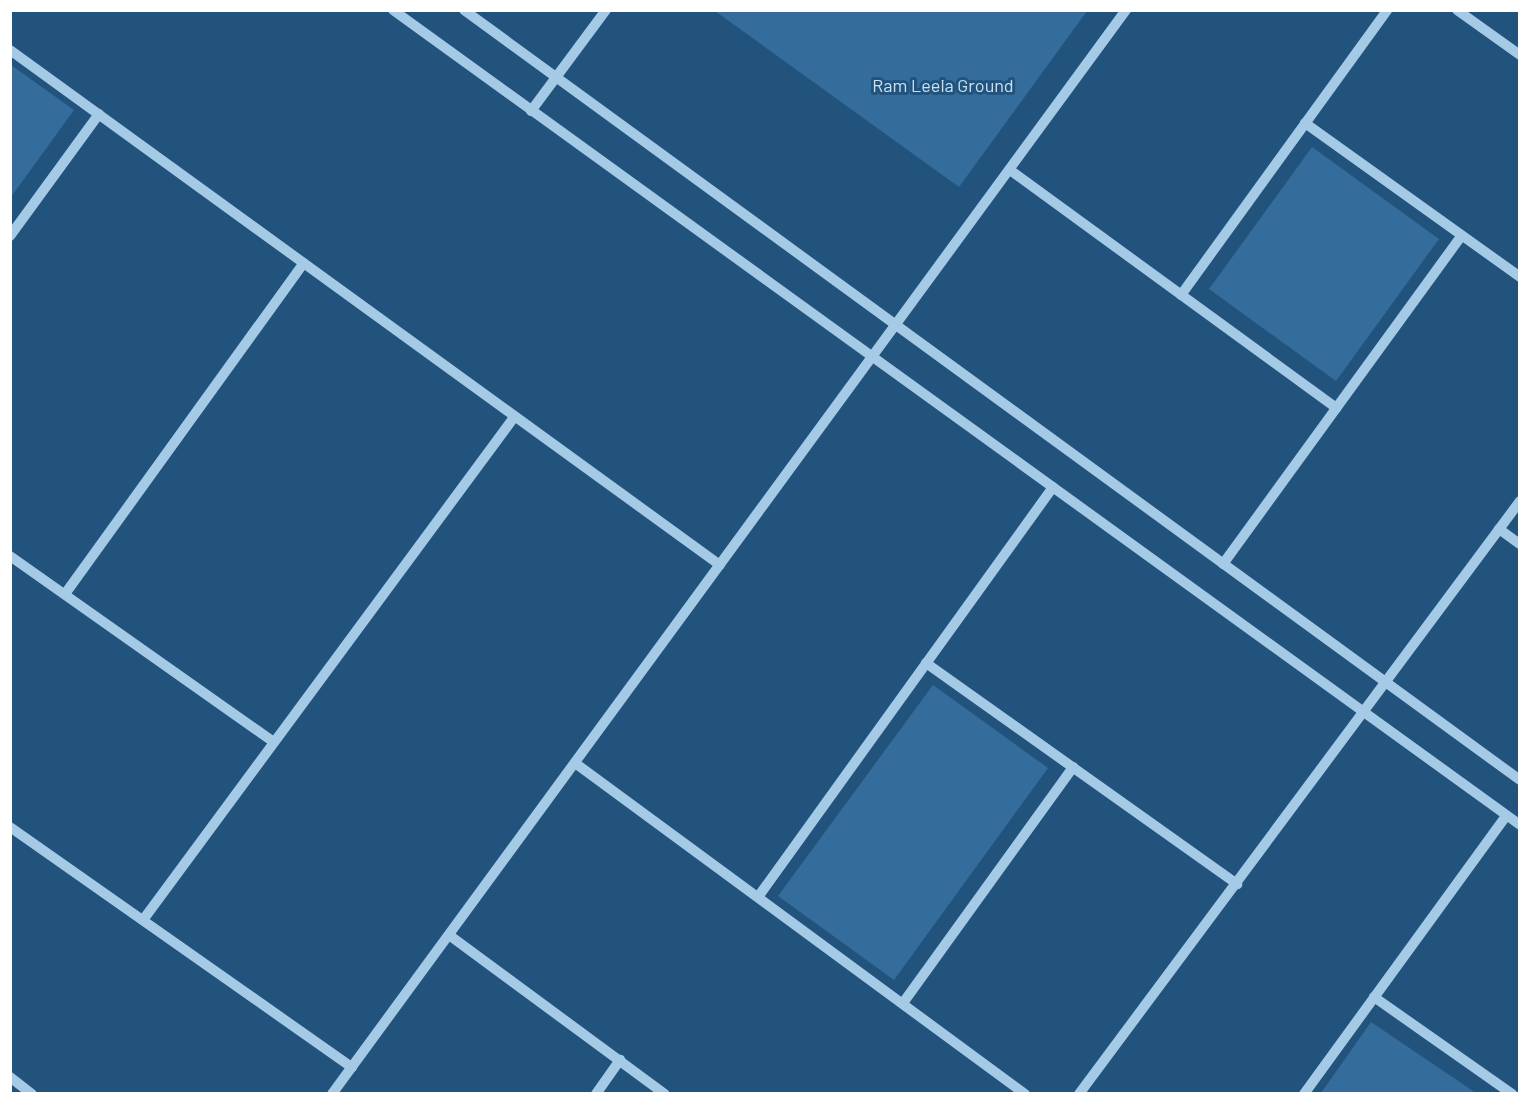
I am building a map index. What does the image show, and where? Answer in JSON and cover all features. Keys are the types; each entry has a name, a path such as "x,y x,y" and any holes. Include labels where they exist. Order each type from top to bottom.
{"street":[{"path":"393,10 1520,825"},
{"path":"464,10 1520,780"},
{"path":"531,111 606,10"},
{"path":"332,1094 1126,10"},
{"path":"1181,295 1387,10"},
{"path":"1457,10 1520,55"},
{"path":"10,50 720,565"},
{"path":"10,236 99,114"},
{"path":"1305,123 1520,277"},
{"path":"1010,170 1336,408"},
{"path":"1223,564 1461,236"},
{"path":"65,594 304,263"},
{"path":"143,920 515,416"},
{"path":"758,897 1053,487"},
{"path":"1079,1094 1520,501"},
{"path":"1499,529 1520,544"},
{"path":"10,556 274,742"},
{"path":"926,663 1237,884"},
{"path":"575,763 1025,1094"},
{"path":"903,1004 1073,767"},
{"path":"1304,1094 1506,816"},
{"path":"10,827 352,1067"},
{"path":"449,935 665,1094"},
{"path":"1374,997 1512,1094"},
{"path":"596,1094 620,1060"},
{"path":"10,1077 32,1094"}],"green space":[{"name":"Ram Leela Ground","path":"715,11 1087,11 959,187"},
{"path":"11,65 74,110 11,197"},
{"path":"1312,147 1439,239 1336,381 1209,289"},
{"path":"933,685 1048,768 894,980 778,896"},
{"path":"1371,1022 1476,1093 1321,1093"}]}
